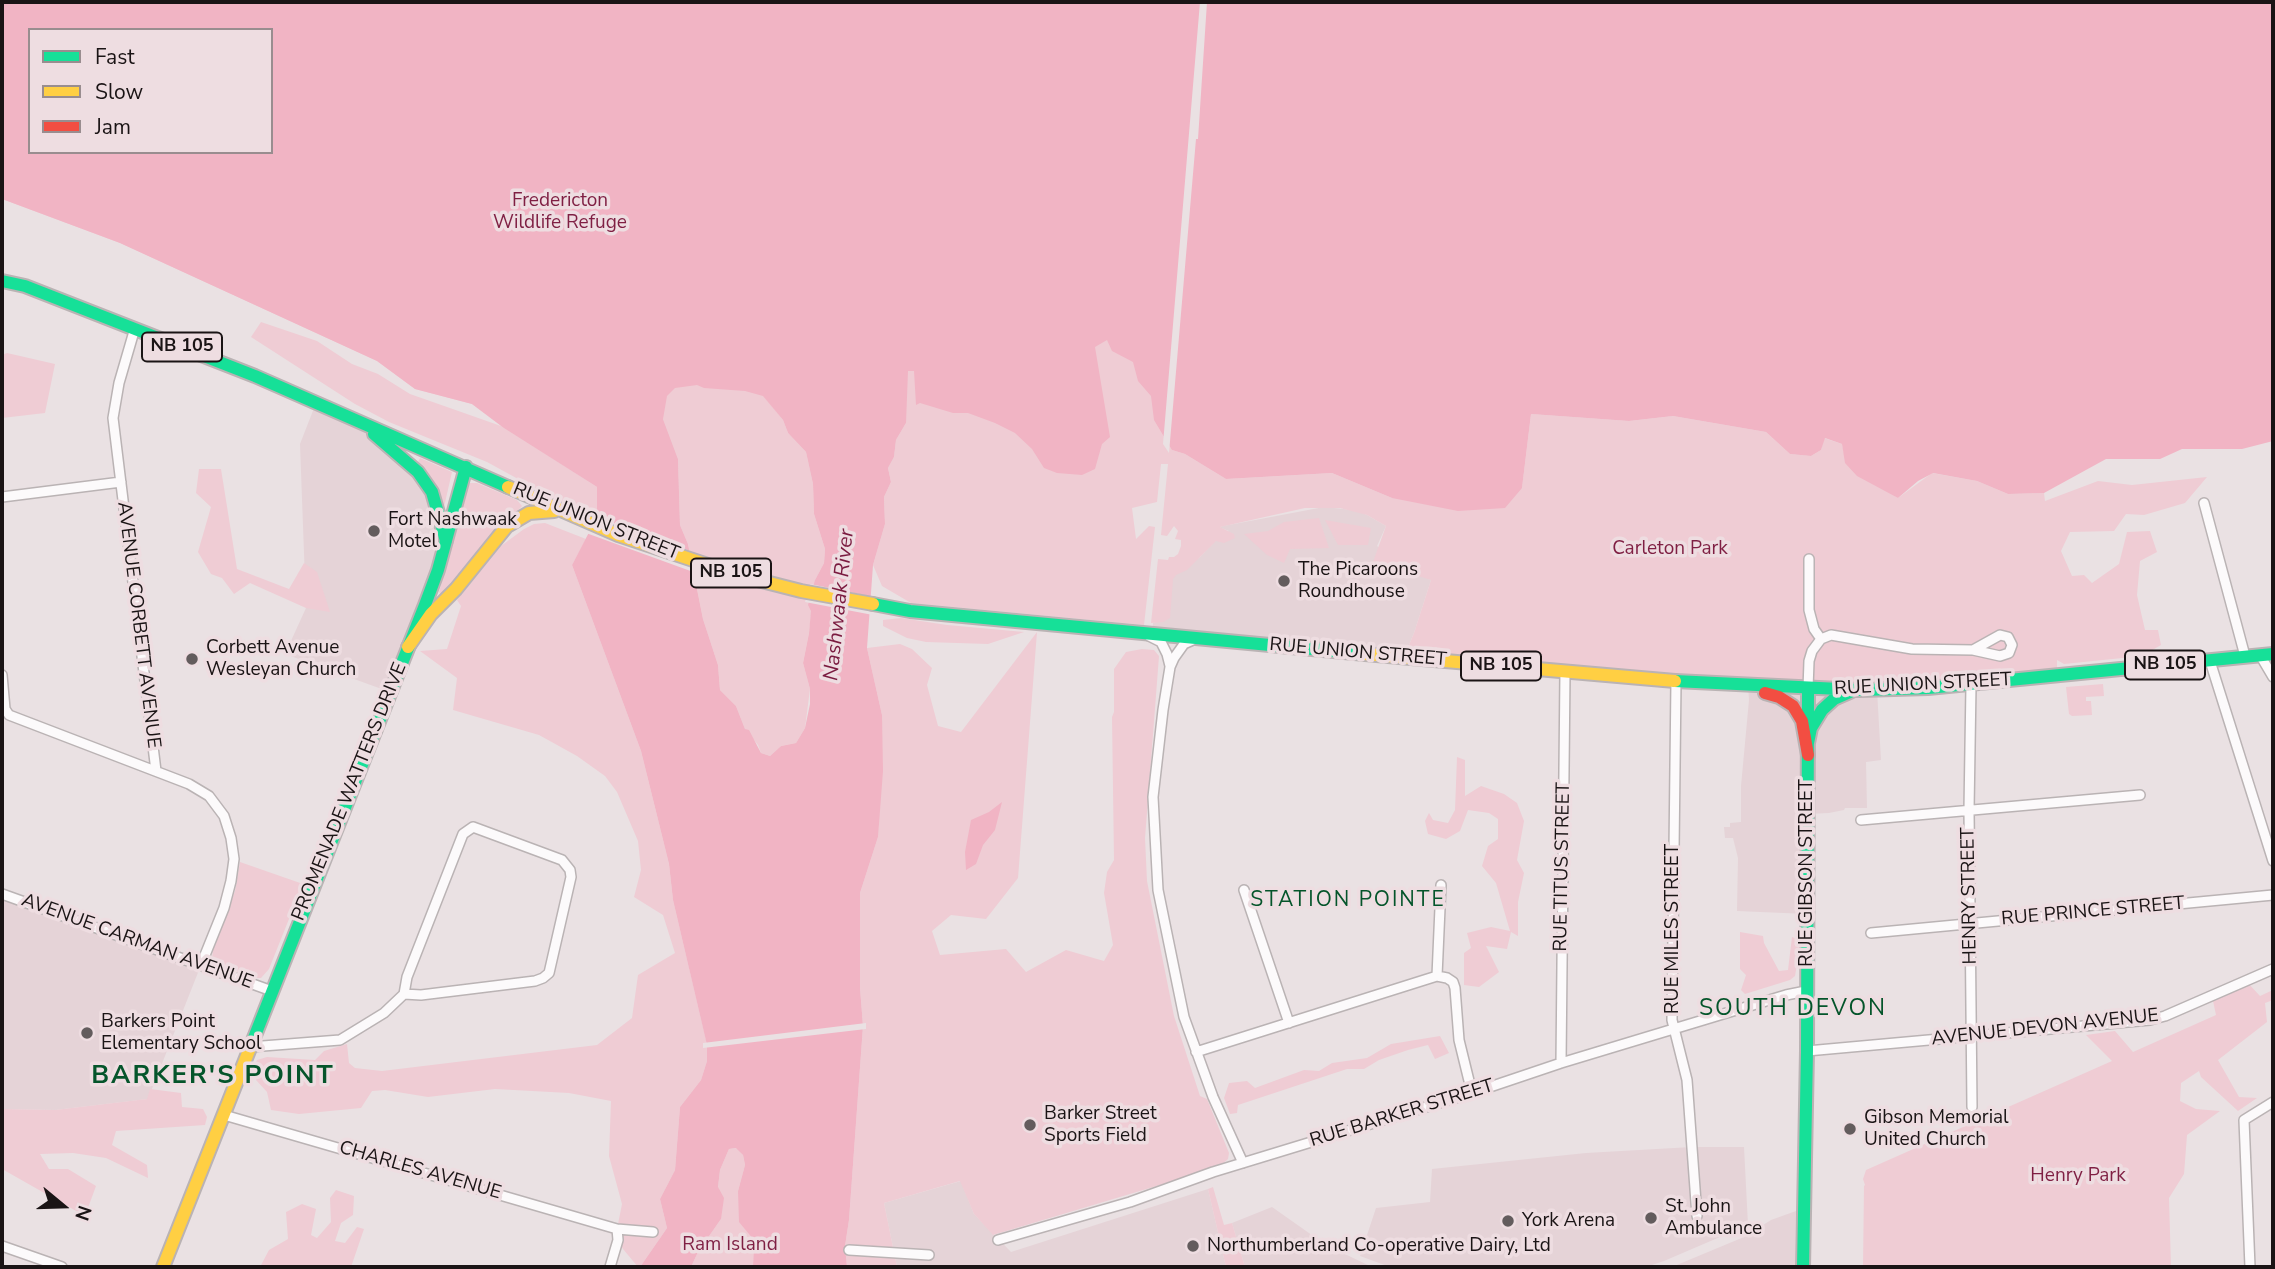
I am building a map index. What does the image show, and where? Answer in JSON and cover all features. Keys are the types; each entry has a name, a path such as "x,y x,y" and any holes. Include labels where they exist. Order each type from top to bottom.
{"main road":[{"name":"NB 105","path":"2,281 25,286 255,376 466,467"},
{"path":"360,422 418,471 432,492 446,541"},
{"name":"RUE UNION STREET","path":"466,467 559,511 631,540 738,575 801,591 910,611 1565,672 1808,689 1860,690 1971,685 2267,654"},
{"name":"PROMENADE WATTERS DRIVE","path":"163,1267 438,570 466,467"},
{"path":"408,647 431,614 456,589 507,526 529,513 559,511"},
{"path":"1748,685 1779,697 1793,706 1801,721 1808,755"},
{"name":"RUE GIBSON STREET","path":"1803,1267 1807,1051 1808,689"},
{"path":"1808,755 1811,728 1822,710 1842,694 1860,690"}],"street":[{"name":"AVENUE CORBETT AVENUE","path":"135,328 119,383 113,418 156,771 189,784 209,796 224,816 234,859 224,908 201,965"},
{"path":"2,497 121,482"},
{"path":"2204,503 2245,656"},
{"path":"1810,559 1809,610 1814,629 1821,639"},
{"path":"1147,635 1161,642 1170,667"},
{"path":"1808,689 1812,651 1821,639 1831,635 1912,649 1973,650"},
{"path":"1195,639 1178,650 1170,667 1156,761 1153,797 1158,890 1184,1017 1213,1097 1243,1163"},
{"path":"2267,654 2273,677"},
{"path":"2210,661 2273,861"},
{"name":"RUE TITUS STREET","path":"1561,1063 1565,672"},
{"path":"2,676 5,709 14,718 156,771"},
{"name":"RUE MILES STREET","path":"1676,681 1672,1020 1687,1080 1697,1216"},
{"name":"HENRY STREET","path":"1971,685 1969,810 1972,1107"},
{"path":"1861,820 2140,795"},
{"path":"250,1047 340,1040 384,1013 404,994 407,977 463,834 468,829 480,828 568,864 571,877 552,964 549,973 543,978 421,995 404,994"},
{"path":"1437,976 1441,885"},
{"path":"1244,890 1289,1023"},
{"name":"AVENUE CARMAN AVENUE","path":"2,894 272,991"},
{"name":"RUE PRINCE STREET","path":"1871,933 2273,895"},
{"name":"AVENUE DEVON AVENUE","path":"1807,1051 2150,1020 2273,969"},
{"path":"1196,1052 1437,976 1447,978 1453,982 1455,988 1459,1040 1472,1093"},
{"name":"RUE BARKER STREET","path":"998,1240 1130,1202 1243,1163 1561,1063 1806,991"},
{"path":"2250,1267 2245,1120 2273,1102"},
{"name":"CHARLES AVENUE","path":"224,1115 617,1229 653,1232"},
{"path":"610,1267 618,1240 617,1229"},
{"path":"2,1246 62,1267"},
{"path":"849,1250 929,1255"}],"shaded area":[{"path":"316,403 360,422 418,472 446,541 390,692 285,654 306,608 300,444"},
{"path":"1324,507 1354,510 1386,526 1377,546 1431,580 1404,657 1152,636 1153,623 1161,620 1171,575 1200,557 1229,531 1218,527"},
{"path":"1748,685 1877,690 1881,760 1866,762 1867,808 1845,808 1829,813 1808,814 1807,914 1737,911 1738,858 1733,838 1725,838 1724,827 1730,827 1730,823 1741,822"},
{"name":"Barkers Point Elementary School","path":"2,894 201,965 148,1099 55,1110 2,1109"},
{"path":"1744,1147 1748,1225 1646,1267 1390,1267 1360,1256 1376,1208 1430,1202 1432,1169 1586,1153"},
{"path":"961,1181 974,1214 1011,1252 1208,1189 1226,1267 897,1267 884,1203"},
{"path":"1272,1207 1326,1245 1372,1267 1245,1267 1232,1223"},
{"path":"1796,1211 1795,1267 1672,1267 1744,1237 1771,1220"}],"green space":[{"path":"2,2 1200,2 1174,319 1172,450 1185,454 1226,479 1332,473 1392,498 1522,488 1531,414 1629,421 1673,416 1766,432 1790,454 1811,456 1821,450 1824,438 1842,444 1846,463 1898,498 1932,473 1977,481 2008,494 2044,493 2045,501 2098,481 2132,485 2207,477 2185,503 2144,515 2126,514 2114,531 2070,532 2061,551 2072,576 2084,575 2092,583 2119,564 2127,532 2150,531 2157,552 2140,561 2137,595 2145,630 2158,630 2161,645 2142,656 2064,664 2057,660 2057,676 1860,690 1404,657 1431,580 1373,562 1386,526 1367,515 1340,508 1305,508 1220,527 1234,534 1235,538 1224,543 1216,541 1187,570 1176,575 1173,579 1170,618 1151,623 1158,559 1168,560 1169,557 1174,557 1181,546 1181,540 1175,539 1178,531 1174,526 1167,536 1161,535 1168,464 1161,464 1157,502 1132,508 1136,539 1149,526 1155,527 1144,625 911,603 882,586 873,565 885,524 884,497 891,482 888,468 894,457 896,440 906,423 764,396 783,420 788,433 806,452 813,484 814,514 825,549 824,563 815,580 803,663 810,689 805,728 796,743 781,746 770,756 761,753 745,729 736,706 720,690 718,665 703,619 688,544 680,525 678,459 663,419 532,445 597,487 597,517 562,503 487,462 389,422 355,404 251,337 261,322 317,341 352,364 378,374 410,394 501,426 472,404 415,389 377,361 120,243 2,199"},
{"path":"7,353 55,364 45,413 2,418 2,355"},
{"path":"420,458 452,472 444,507 431,479 418,462"},
{"path":"199,469 221,469 237,569 289,589 304,563 317,572 330,612 306,608 250,583 234,594 222,578 211,574 198,552 211,507 196,493"},
{"path":"470,483 477,483 517,500 522,506 441,595 439,592"},
{"path":"1319,518 1329,548 1290,549 1284,563 1267,555 1244,534 1268,531 1284,522"},
{"path":"1325,520 1371,528 1368,545 1338,545"},
{"path":"545,523 586,539 572,565 641,751 669,864 673,900 707,1044 707,1061 701,1080 680,1107 675,1170 660,1199 667,1228 640,1267 618,1240 617,1229 622,1204 609,1156 611,1101 569,1093 495,1089 428,1097 385,1090 372,1091 361,1108 299,1114 271,1110 267,1092 256,1080 254,1066 257,1060 267,1057 315,1060 324,1051 347,1044 349,1063 355,1068 382,1071 597,1045 632,1018 638,975 675,953 663,915 634,897 641,870 638,841 617,792 605,776 577,756 539,735 453,710 457,678 420,651 447,649 461,606 457,600 501,546 524,529"},
{"path":"901,618 1024,632 988,644 926,642 907,638 883,626 883,620"},
{"path":"1037,632 1018,878 986,919 951,915 932,931 940,955 1006,949 1026,972 1066,950 1104,961 1113,945 1104,893 1107,872 1114,860 1114,669 1126,652 1154,650 1159,656 1145,838 1147,881 1174,1016 1200,1096 1207,1099 1229,1153 1228,1159 1210,1170 993,1235 974,1214 960,1181 884,1203 897,1267 847,1267 845,1246 863,1026 860,988 860,893 878,837 882,715 867,648 900,644 912,649 932,668 927,685 938,726 961,732"},
{"path":"2103,684 2104,696 2086,697 2086,701 2091,701 2092,715 2069,714 2066,687"},
{"path":"1457,757 1465,760 1465,796 1481,786 1504,794 1517,803 1524,821 1517,860 1524,873 1518,902 1518,936 1511,932 1507,949 1486,946 1499,972 1479,987 1464,985 1464,953 1471,948 1467,933 1491,927 1510,931 1496,883 1482,866 1488,846 1498,839 1498,819 1489,813 1468,810 1460,831 1446,839 1428,834 1425,821 1429,813 1433,820 1448,823 1455,810"},
{"path":"240,862 303,884 269,969 261,978 254,978 217,964 212,959 235,891"},
{"path":"1740,932 1763,936 1779,971 1788,970 1792,937 1797,939 1800,946 1795,976 1745,994 1741,990 1746,975 1740,969"},
{"name":"Henry Park","path":"2246,981 2260,996 2273,990 2273,1000 2265,1003 2267,1022 2218,1060 2239,1097 2257,1098 2238,1111 2201,1077 2199,1071 2181,1083 2180,1101 2196,1109 2220,1111 2187,1135 2184,1174 2169,1198 2171,1267 1863,1267 1863,1179 1866,1170 2112,1061 2086,1035 2115,1031 2133,1052 2216,1015 2212,996"},
{"path":"1440,1036 1449,1053 1435,1059 1428,1045 1408,1050 1379,1060 1364,1069 1347,1069 1238,1105 1237,1113 1230,1114 1224,1098 1229,1083 1247,1081 1255,1088 1304,1070 1319,1071 1332,1063 1367,1058 1391,1044"},
{"path":"150,1089 181,1093 182,1107 203,1109 207,1117 205,1125 116,1131 112,1145 147,1165 148,1178 106,1158 73,1153 40,1154 49,1169 68,1169 96,1186 85,1216 2,1169 2,1109 55,1110 147,1099"},
{"name":"Ram Island","path":"737,1148 743,1155 745,1165 738,1191 754,1240 753,1267 691,1267 721,1219 718,1187 720,1170 729,1149"},
{"path":"1213,1187 1224,1225 1232,1223 1245,1267 1226,1267 1208,1189"},
{"path":"336,1190 354,1196 353,1215 341,1223 335,1241 345,1243 357,1227 364,1229 351,1267 260,1267 269,1250 288,1239 286,1212 302,1204 316,1209 311,1235 317,1238 331,1222 330,1198"}],"water":[{"name":"Nashwaak River","path":"2,2 2273,2 2273,441 2242,449 2182,449 2160,459 2106,459 2044,493 2008,494 1977,481 1933,473 1918,481 1898,498 1857,476 1845,463 1842,444 1825,438 1821,450 1811,456 1790,454 1766,432 1673,416 1629,421 1531,414 1522,488 1505,508 1458,511 1392,498 1332,473 1226,479 1185,454 1172,450 1154,420 1151,396 1138,381 1133,362 1112,351 1107,340 1095,347 1110,437 1102,444 1095,469 1082,475 1057,473 1044,468 1032,449 1015,433 995,423 968,413 953,413 920,403 916,405 914,371 908,371 906,423 896,440 894,457 888,468 891,482 884,497 885,524 873,565 867,648 882,715 883,771 878,837 860,893 860,988 863,1026 845,1246 847,1267 753,1267 754,1240 739,1222 738,1191 745,1165 743,1155 736,1148 729,1149 720,1170 718,1187 724,1198 721,1219 691,1267 640,1267 667,1228 660,1199 675,1170 680,1107 701,1080 707,1061 707,1045 673,900 669,864 641,751 572,565 597,517 597,487 504,428 472,404 415,389 377,361 120,243 2,199","holes":["697,385 704,388 745,391 763,396 783,420 788,433 806,452 813,484 814,514 825,549 824,563 815,580 808,605 811,611 803,663 810,689 810,704 805,728 796,743 781,746 770,756 761,753 749,730 745,729 736,706 720,690 718,665 703,619 688,544 680,525 678,459 663,419 667,396 675,388"]},
{"path":"1002,802 995,830 983,845 976,864 966,870 965,852 971,820 989,812"}],"pier":[{"path":"1200,2 1207,2 1198,139 1169,453 1163,444"},
{"path":"594,516 693,552 696,573 586,533"},
{"path":"810,584 874,597 873,615 805,602"},
{"path":"866,1023 866,1029 703,1048 703,1043"}],"traffic: fast":[{"path":"2,281 25,286 255,376 508,487"},
{"path":"374,434 418,472 432,492 446,541"},
{"path":"250,1048 425,605 438,570 466,467"},
{"path":"873,604 910,611 1365,654"},
{"path":"1675,681 1860,690 1928,688 2273,654"},
{"path":"1803,1267 1807,1051 1808,689"},
{"path":"1808,743 1811,728 1822,710 1834,699 1850,692"}],"traffic: slow":[{"path":"508,487 618,535 738,575 801,591 873,604"},
{"path":"408,647 431,614 456,589 507,526 529,513 554,511"},
{"path":"1365,654 1675,681"},
{"path":"163,1267 250,1048"}],"traffic: jam":[{"path":"1765,693 1779,697 1793,706 1802,721 1808,755"}],"place":[{"name":"Fort Nashwaak Motel","path":"374,531"},
{"name":"The Picaroons Roundhouse","path":"1284,581"},
{"name":"Corbett Avenue Wesleyan Church","path":"192,659"},
{"name":"Barkers Point Elementary School","path":"87,1033"},
{"name":"Barker Street Sports Field","path":"1030,1125"},
{"name":"Gibson Memorial United Church","path":"1850,1129"},
{"name":"St. John Ambulance","path":"1651,1218"},
{"name":"York Arena","path":"1508,1221"},
{"name":"Northumberland Co-operative Dairy, Ltd","path":"1193,1246"}],"district":[{"name":"STATION POINTE","path":"1348,901"},
{"name":"SOUTH DEVON","path":"1793,1009"},
{"name":"BARKER'S POINT","path":"213,1077"}],"park label":[{"name":"Fredericton Wildlife Refuge","path":"560,212"},
{"name":"Carleton Park","path":"1670,549"}]}
